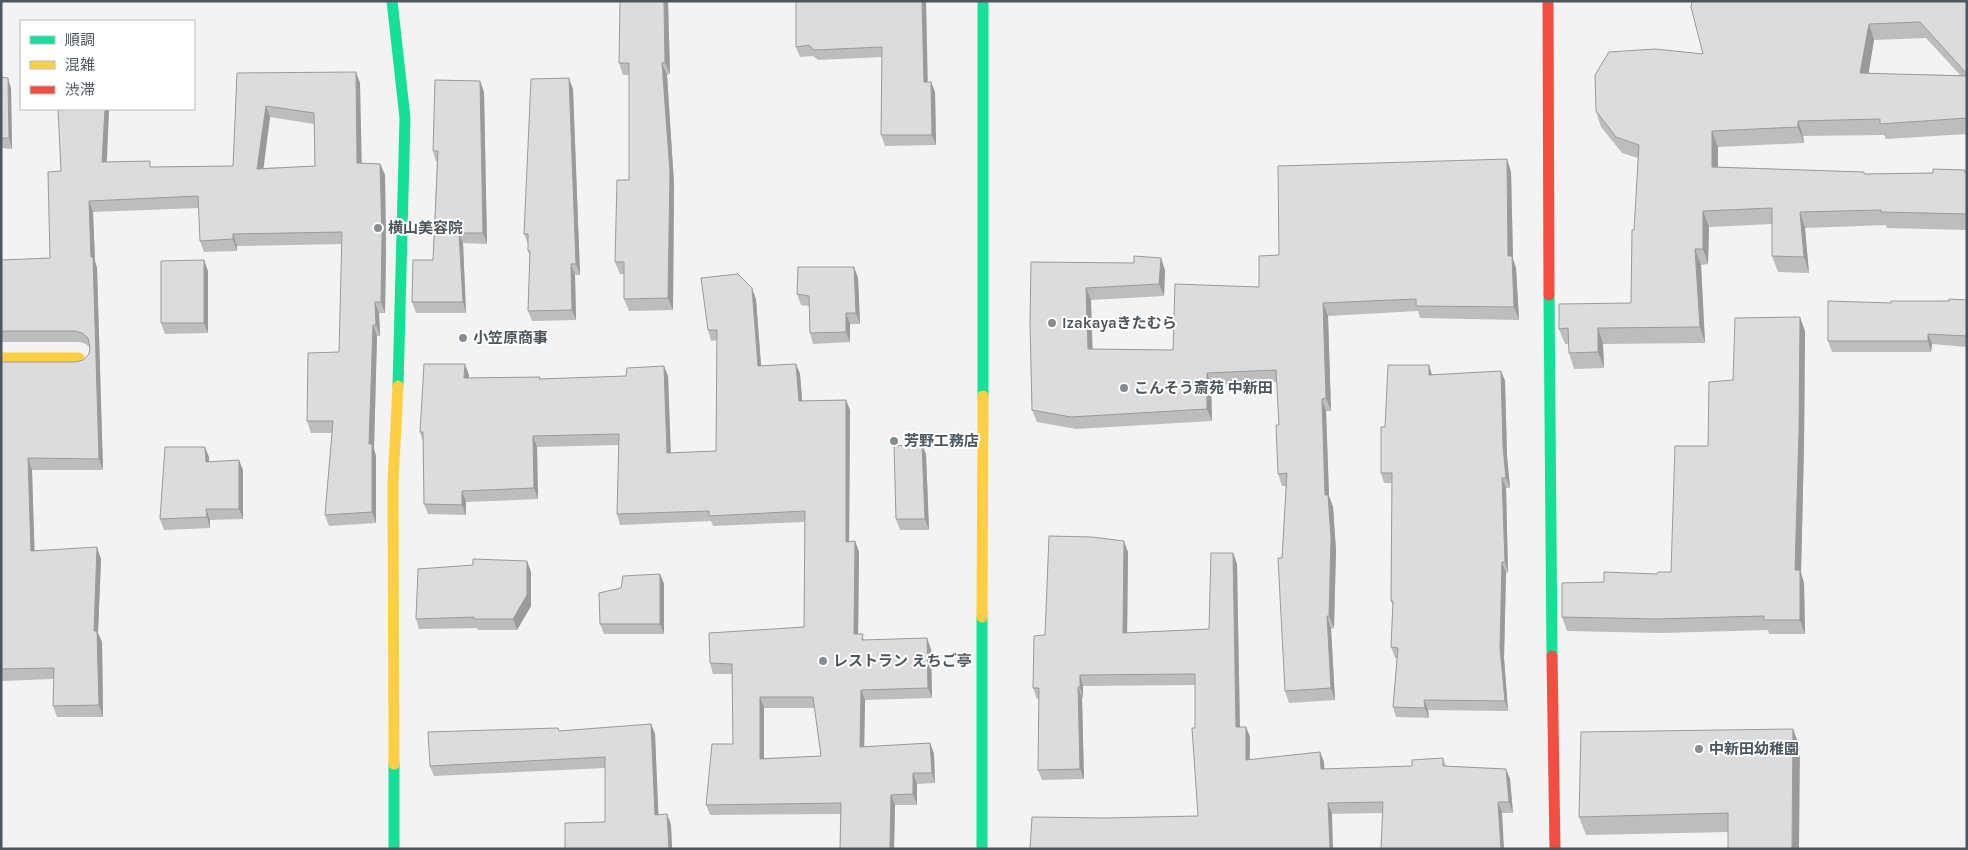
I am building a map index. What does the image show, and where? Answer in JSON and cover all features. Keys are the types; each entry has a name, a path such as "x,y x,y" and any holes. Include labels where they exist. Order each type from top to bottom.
{"street":[{"path":"392,1 406,118 400,342 393,483 394,849"},
{"path":"982,1 982,849"},
{"path":"1548,1 1550,518 1555,849"},
{"path":"1,358 78,358"}],"building":[{"path":"620,1 664,1 665,62 662,63 670,172 668,298 624,299 624,262 615,262 617,180 629,180 629,63 619,63"},
{"path":"796,1 922,1 924,82 931,82 932,135 881,135 882,47 814,50 809,45 796,47"},
{"path":"1692,1 1967,1 1967,74 1920,22 1869,24 1860,73 1967,76 1967,118 1880,124 1880,119 1798,121 1798,127 1712,131 1712,167 1864,172 1864,174 1933,173 1933,169 1965,170 1964,172 1967,172 1967,214 1881,212 1881,210 1800,212 1804,257 1772,256 1772,208 1703,211 1703,249 1695,249 1700,327 1598,328 1598,352 1569,353 1568,328 1559,329 1559,304 1631,303 1632,230 1634,230 1639,145 1616,137 1596,111 1595,75 1609,52 1655,49 1703,54 1691,7"},
{"path":"356,72 357,163 380,164 381,302 375,302 376,325 373,325 369,444 372,444 372,512 325,515 333,421 307,421 308,353 339,352 342,232 233,234 233,239 200,241 198,196 89,201 91,257 93,257 99,459 28,458 31,551 97,547 94,631 97,631 99,705 53,706 54,668 1,669 1,362 75,362 83,360 89,354 90,347 88,338 82,333 75,331 1,331 1,260 50,258 48,172 61,171 58,110 105,110 102,162 150,161 150,167 233,166 237,73","holes":["266,106 314,113 315,166 257,169"]},
{"path":"1,77 8,78 9,138 1,138"},
{"path":"569,78 576,264 571,264 572,310 528,311 530,251 528,251 528,234 524,234 531,79"},
{"path":"435,80 480,81 483,233 459,233 463,302 412,302 413,260 433,260 438,151 433,151"},
{"path":"1507,159 1508,256 1512,256 1514,307 1416,306 1416,299 1323,303 1326,398 1322,399 1325,495 1328,495 1331,538 1329,616 1327,616 1331,688 1285,691 1278,558 1282,558 1287,473 1278,474 1276,425 1279,425 1276,370 1207,373 1207,409 1071,417 1032,410 1031,262 1134,263 1134,256 1161,258 1159,284 1086,288 1088,349 1173,350 1175,284 1259,287 1259,256 1279,255 1278,166"},
{"path":"204,260 204,323 161,323 161,261"},
{"path":"798,267 854,267 856,313 846,313 846,332 810,333 809,296 797,294"},
{"path":"738,274 752,288 758,366 796,364 799,401 846,400 846,542 855,541 854,634 863,634 862,640 927,638 928,688 861,690 860,747 930,743 932,773 913,773 913,794 891,795 890,849 840,849 841,803 706,805 712,744 733,744 732,664 710,663 709,633 804,627 805,511 709,516 709,511 617,514 619,434 533,436 534,488 462,491 462,505 424,504 423,432 420,432 424,364 465,364 464,378 540,377 539,379 626,376 627,368 664,366 667,453 716,451 717,330 708,330 701,278","holes":["760,697 813,697 821,756 760,759"]},
{"path":"1949,299 1967,300 1967,336 1928,334 1928,341 1828,341 1828,301 1891,303 1891,301 1949,301"},
{"path":"1800,317 1795,570 1800,570 1800,620 1764,620 1764,616 1656,619 1562,617 1562,583 1604,582 1604,572 1657,574 1658,572 1671,572 1675,446 1708,446 1709,382 1733,380 1735,318"},
{"path":"1388,365 1429,365 1429,375 1501,371 1503,446 1506,478 1502,478 1505,562 1502,562 1500,648 1505,701 1424,700 1425,708 1393,707 1398,648 1391,647 1393,601 1391,601 1392,473 1381,473 1381,427 1385,427"},
{"path":"922,444 925,519 896,519 894,446"},
{"path":"165,447 205,447 206,462 239,460 239,509 206,509 207,517 160,519"},
{"path":"1049,536 1092,537 1124,541 1123,633 1209,629 1211,553 1233,553 1236,727 1246,727 1246,760 1320,752 1321,769 1412,766 1412,760 1443,758 1443,766 1506,769 1509,802 1498,802 1501,849 1381,849 1383,802 1328,803 1330,849 1030,849 1032,817 1198,816 1192,728 1195,728 1195,674 1080,675 1080,687 1078,687 1080,769 1038,770 1039,688 1033,688 1034,636 1045,635"},
{"path":"473,559 527,561 527,595 513,619 474,619 474,617 416,619 418,569 473,565"},
{"path":"660,574 660,624 600,624 599,593 621,588 623,576"},
{"path":"651,724 655,815 667,814 669,849 565,849 565,823 605,822 605,757 430,766 428,732 558,728 559,731"},
{"path":"1793,729 1792,849 1728,849 1728,813 1579,817 1581,732"}],"traffic: fast":[{"path":"392,1 405,118 398,386"},
{"path":"983,1 983,396"},
{"path":"1549,295 1552,656"},
{"path":"982,617 982,849"},
{"path":"394,764 394,849"}],"traffic: slow":[{"path":"1,358 79,358"},
{"path":"394,764 393,483 398,386"},
{"path":"982,617 983,396"}],"traffic: jam":[{"path":"1548,1 1549,295"},
{"path":"1552,656 1555,849"}],"place":[{"name":"横山美容院","path":"378,228"},
{"name":"Izakayaきたむら","path":"1052,323"},
{"name":"小笠原商事","path":"463,338"},
{"name":"こんそう斎苑 中新田","path":"1124,388"},
{"name":"芳野工務店","path":"894,441"},
{"name":"レストラン えちご亭","path":"823,661"},
{"name":"中新田幼稚園","path":"1699,749"}]}
